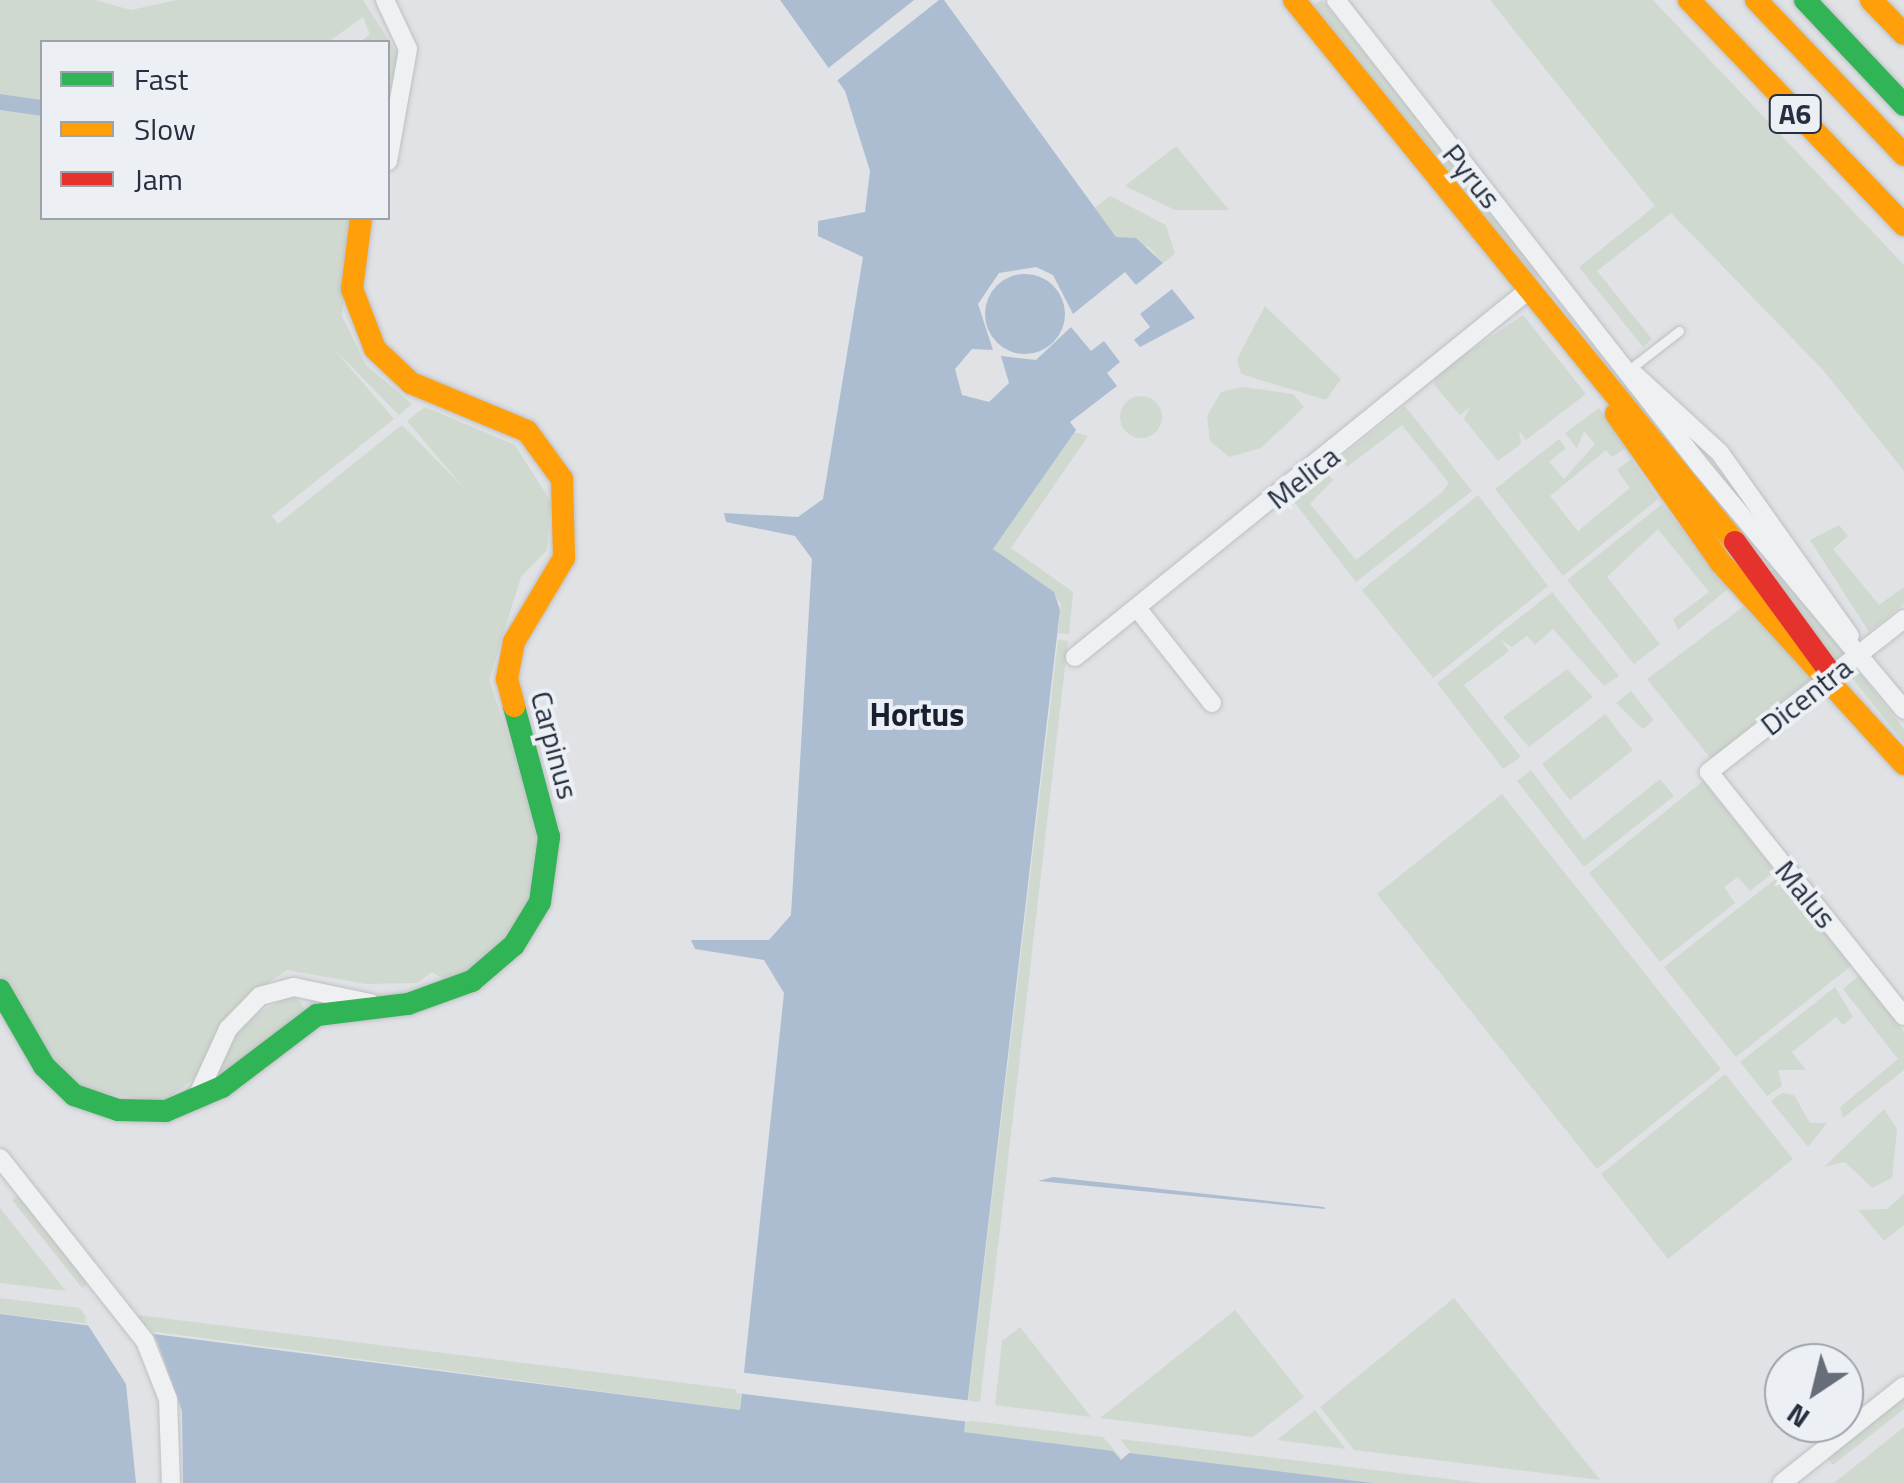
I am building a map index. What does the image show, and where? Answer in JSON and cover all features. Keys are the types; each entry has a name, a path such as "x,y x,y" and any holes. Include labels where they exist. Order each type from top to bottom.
{"main road":[{"name":"Pyrus","path":"1294,0 1526,292 1816,643 1832,675 1904,764"},
{"name":"A6","path":"1689,0 1904,225"},
{"name":"A6","path":"1756,0 1904,155"},
{"path":"1805,0 1904,105"},
{"path":"1871,0 1904,34"},
{"name":"Carpinus","path":"0,990 44,1066 74,1095 142,1112 196,1099 317,1016 370,1003 408,1004 472,981 514,945 540,902 548,837 511,712 508,660 564,558 569,521 562,478 527,431 411,383 375,349 352,289 362,220"}],"street":[{"path":"385,0 408,61 390,151"},
{"name":"Pyrus","path":"1336,0 1628,370 1904,710"},
{"name":"Melica","path":"1075,657 1526,292"},
{"path":"1137,608 1212,703"},
{"name":"Dicentra","path":"1709,772 1904,619"},
{"name":"Malus","path":"1709,772 1904,1016"},
{"name":"Carpinus","path":"196,1099 228,1029 260,996 294,987 370,1003"},
{"path":"0,1158 129,1317 168,1400 172,1483"},
{"path":"1782,1483 1904,1386"}],"lane":[{"path":"1605,388 1679,331"}],"shaded area":[{"path":"0,0 95,0 131,10 177,0 363,0 389,40 362,40 370,34 363,17 331,40 40,40 40,100 0,94"},
{"path":"1322,0 1541,273 1533,279 1314,5"},
{"path":"1490,0 1653,0 1904,265 1904,471 1823,370 1671,213 1597,271 1652,339 1643,347 1579,267 1655,206"},
{"path":"390,42 400,58 390,120"},
{"path":"0,110 40,116 40,220 352,220 342,316 366,365 412,404 399,415 333,348 394,419 272,516 278,524 402,425 465,489 407,421 425,407 515,445 551,502 547,550 521,577 489,680 538,824 535,887 516,928 470,973 444,979 432,972 417,983 366,984 287,970 242,1001 194,1079 162,1102 81,1089 56,1068 0,977"},
{"path":"1176,146 1229,210 1175,210 1125,186"},
{"path":"1110,196 1166,225 1175,254 1163,263 1149,247 1116,237 1094,208"},
{"path":"1265,306 1341,379 1326,400 1241,374 1237,359"},
{"path":"1523,315 1586,394 1526,440 1519,430 1521,444 1498,461 1464,419 1470,407 1460,415 1434,385 1436,374"},
{"path":"1242,387 1293,394 1304,407 1261,448 1229,457 1210,441 1207,416 1221,392"},
{"path":"1141,396 1156,402 1162,417 1156,432 1141,438 1126,432 1120,417 1126,402"},
{"path":"1405,406 1472,491 1356,582 1291,498 1325,470 1333,480 1310,504 1356,560 1442,492 1449,483 1402,425 1347,467 1340,458"},
{"path":"1599,408 1625,448 1612,457 1606,450 1550,496 1578,531 1630,488 1617,470 1631,459 1658,499 1563,576 1495,489 1559,439 1566,448 1549,462 1564,479 1595,444 1584,431 1577,448 1565,433"},
{"path":"1073,432 1088,436 1011,548 1073,592 1069,634 1058,633 1061,604 1050,589 993,549"},
{"path":"1478,495 1548,586 1433,678 1362,590"},
{"path":"1662,504 1729,588 1678,630 1673,619 1709,592 1658,529 1607,577 1660,644 1634,664 1567,580"},
{"path":"1839,525 1848,536 1833,549 1879,605 1904,587 1904,604 1869,632 1810,540"},
{"path":"1776,568 1844,653 1836,659 1768,574"},
{"path":"1552,592 1619,676 1604,686 1553,629 1535,645 1527,636 1512,647 1501,640 1509,651 1464,685 1521,757 1503,769 1437,683"},
{"path":"1744,606 1813,677 1711,759 1647,679"},
{"path":"1058,640 1068,641 980,1402 968,1401"},
{"path":"1856,668 1904,729 1904,743 1848,673"},
{"path":"1567,669 1593,697 1529,747 1503,717"},
{"path":"1631,691 1654,720 1643,729 1616,703"},
{"path":"1605,714 1633,750 1570,800 1542,764"},
{"path":"1531,770 1584,840 1660,779 1674,796 1584,867 1517,781"},
{"path":"1703,781 1775,871 1750,891 1738,877 1724,887 1735,903 1660,962 1589,873"},
{"path":"1502,794 1721,1069 1597,1169 1377,894"},
{"path":"1779,876 1851,966 1736,1057 1664,967"},
{"path":"1859,976 1904,1032 1904,1070 1843,1118 1840,1107 1898,1059 1843,989"},
{"path":"1835,987 1853,1017 1843,1025 1836,1017 1792,1052 1806,1070 1778,1070 1782,1086 1767,1096 1740,1062"},
{"path":"294,994 308,1013 209,1087 244,1020"},
{"path":"1725,1074 1793,1159 1668,1259 1601,1174"},
{"path":"1782,1093 1794,1095 1810,1123 1827,1123 1808,1147 1771,1101"},
{"path":"1884,1109 1897,1129 1892,1178 1872,1188 1845,1162 1824,1167"},
{"path":"20,1194 90,1282 82,1288 12,1200"},
{"path":"1904,1194 1904,1225 1884,1241 1858,1210 1887,1209"},
{"path":"0,1208 66,1291 0,1283"},
{"path":"0,1298 80,1308 90,1324 0,1314"},
{"path":"1454,1298 1600,1480 1354,1450 1320,1407"},
{"path":"1235,1310 1304,1397 1253,1437 1100,1418"},
{"path":"137,1315 741,1390 740,1410 149,1331"},
{"path":"1020,1327 1091,1417 995,1405 1002,1341"},
{"path":"1904,1397 1904,1409 1864,1441 1864,1429"},
{"path":"1315,1410 1346,1449 1277,1440"},
{"path":"966,1420 1103,1437 1122,1459 963,1432"},
{"path":"1904,1427 1904,1483 1834,1483"},
{"path":"1120,1439 1481,1483 1373,1483 1132,1454"},
{"path":"1846,1443 1861,1443 1833,1465 1827,1458"}],"water":[{"path":"780,0 944,0 1116,237 1136,238 1163,263 1136,285 1125,272 1073,314 1053,275 1036,267 999,273 978,304 993,350 972,349 955,369 962,395 989,402 1009,383 1001,356 1036,360 1071,327 1091,351 1104,341 1120,362 1107,373 1117,386 1070,422 1076,430 993,549 1054,592 1060,610 964,1432 1113,1451 1121,1460 1129,1453 1373,1483 0,1483 0,1314 740,1410 784,993 764,960 695,949 691,940 769,940 791,915 812,559 795,536 726,522 724,513 798,517 823,499 863,257 818,236 818,221 865,212 870,171 845,91"},
{"path":"0,94 40,100 40,116 0,110"},
{"path":"1025,274 1040,277 1053,286 1062,299 1062,329 1053,342 1040,351 1025,354 1010,351 997,342 988,329 985,314 988,299 997,286 1010,277"},
{"path":"1172,289 1195,318 1140,347 1134,340 1150,327 1140,314"},
{"path":"1053,1177 1324,1207 1325,1209 1038,1181"}],"pier":[{"path":"914,0 939,0 834,83 826,70"},
{"path":"84,1319 148,1326 182,1411 183,1483 136,1483 126,1384"},
{"path":"738,1372 973,1401 970,1422 736,1393"}],"traffic: fast":[{"path":"1805,0 1904,105"},
{"path":"0,990 44,1066 74,1095 118,1110 166,1111 222,1087 317,1015 408,1004 472,981 514,945 540,902 549,837 514,706"}],"traffic: slow":[{"path":"1294,0 1735,542"},
{"path":"1689,0 1904,225"},
{"path":"1756,0 1904,155"},
{"path":"1871,0 1904,34"},
{"path":"361,220 352,289 375,349 411,383 527,431 562,479 564,558 514,642 507,679 514,706"},
{"path":"1616,414 1721,563 1904,764"}],"traffic: jam":[{"path":"1735,542 1832,675"}],"district":[{"name":"Hortus","path":"917,714"}]}
